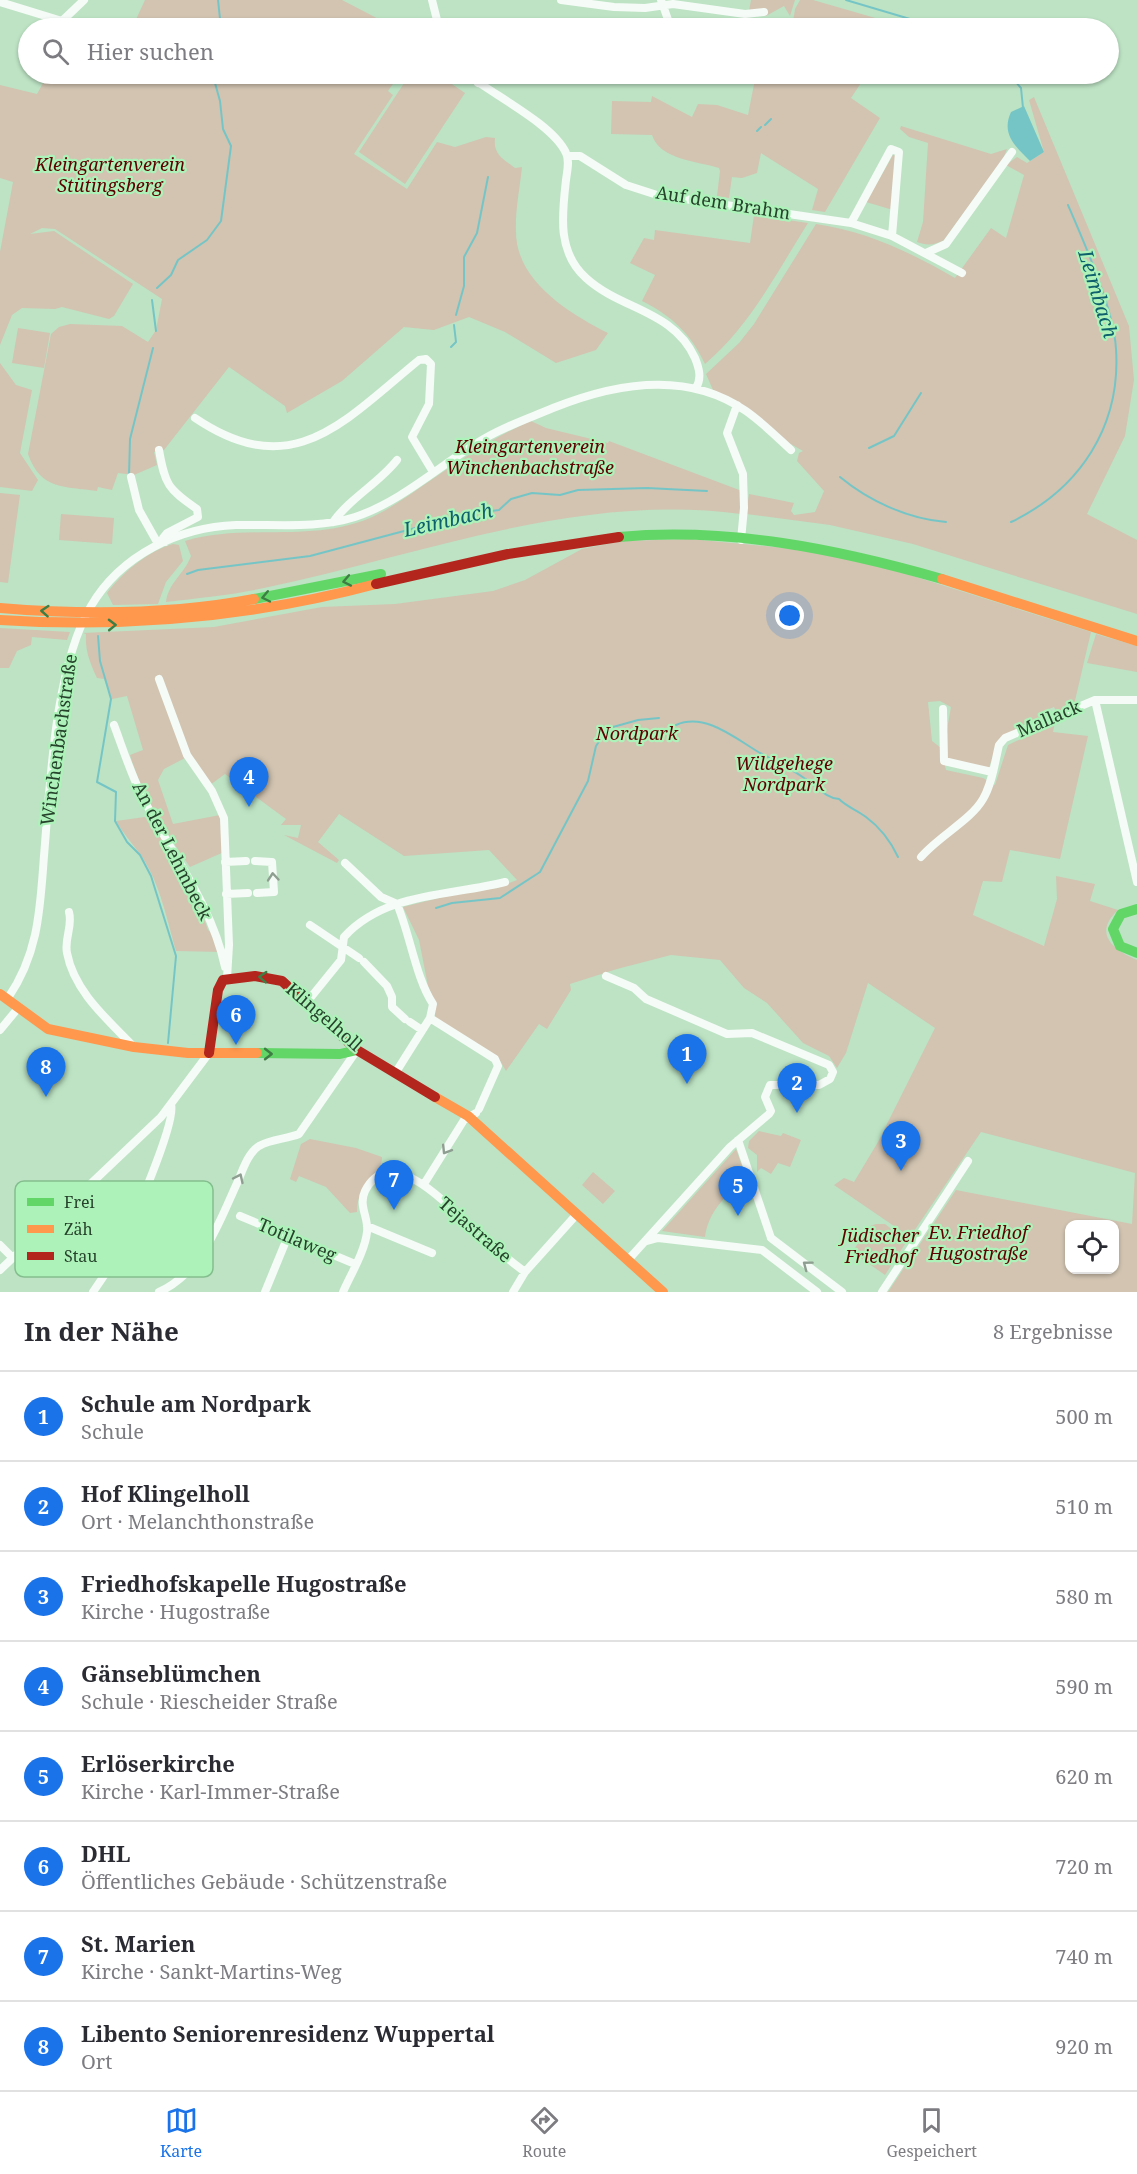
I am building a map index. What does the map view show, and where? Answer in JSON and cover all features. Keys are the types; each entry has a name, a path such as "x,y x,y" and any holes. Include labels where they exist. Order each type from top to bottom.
{"main road":[{"path":"0,620 12,615 104,613 166,617 310,601 466,563 559,544 657,535 742,535 830,543 890,557 1137,633"},
{"path":"742,535 824,549 885,563 1137,641"},
{"path":"0,608 12,615"},
{"path":"1137,909 1121,914 1113,929 1120,946 1137,954"},
{"path":"209,1053 218,990 227,978"},
{"name":"Klingelholl","path":"227,978 275,978 307,1002 357,1050 474,1113 577,1214 663,1292"},
{"path":"4,996 48,1029 134,1047 188,1053 340,1054 357,1050"},
{"path":"188,1053 210,1038"}],"street":[{"path":"65,18 84,0"},
{"path":"432,0 436,18"},
{"path":"561,0 614,7 645,8 662,3 745,14 764,12"},
{"path":"0,2 52,18"},
{"path":"662,3 667,18"},
{"path":"481,84 555,136 568,156 562,213 567,249 576,266 595,285 662,320 680,335 697,363 700,373 696,388"},
{"path":"851,223 891,149 899,152 892,236"},
{"path":"926,253 946,244 1012,152"},
{"name":"Auf dem Brahm","path":"568,156 580,156 626,185 657,195 851,223 892,236 962,273"},
{"path":"195,418 224,436 249,445 269,447 296,445 314,438 349,416 419,360 426,359 431,364 429,404 412,437 433,472"},
{"name":"Winchenbachstraße","path":"4,996 23,969 38,929 54,762 66,671 75,639 94,601 112,578 135,559 165,542 220,526 333,522 378,508 494,433 592,393 643,384 696,388 737,405 791,450"},
{"path":"737,405 727,433 743,474 742,535"},
{"path":"131,477 139,510 157,542 165,542 163,538 167,533 199,514 197,509 177,496 167,485 159,450"},
{"path":"333,522 350,500 384,474 397,460"},
{"path":"159,679 187,755 212,791 222,814 230,945 227,978"},
{"name":"Mallack","path":"1095,700 1137,882"},
{"name":"Mallack","path":"921,857 939,838 978,806 988,789 999,745 1005,738 1095,700 1137,700"},
{"path":"943,709 944,761 992,772"},
{"name":"An der Lehmbeck","path":"114,725 142,796 193,885 219,945 227,978"},
{"path":"225,862 246,861"},
{"path":"255,861 272,862 274,892 257,893"},
{"path":"345,863 381,897 397,904 411,940 425,991 433,1004 430,1018 396,1072"},
{"path":"307,1002 341,960 344,937 355,926 397,904 453,890 505,882"},
{"path":"226,894 248,894"},
{"path":"69,912 72,922 66,941 67,954 83,992 134,1047"},
{"path":"310,925 362,960 383,981 391,993 392,1007 422,1030"},
{"path":"606,976 634,988 646,999 727,1034 752,1033 832,1068 830,1079 819,1085 770,1085 765,1101 771,1111 738,1140 628,1260"},
{"path":"0,1029 19,1008"},
{"path":"424,1184 474,1113 498,1066 495,1059 430,1018"},
{"path":"213,1231 250,1155 267,1143 299,1134 357,1050"},
{"path":"188,1053 198,1064 199,1070"},
{"path":"92,1181 171,1105 199,1070 209,1053"},
{"path":"149,1181 171,1123 171,1105"},
{"path":"738,1140 771,1238 842,1292"},
{"path":"882,1292 968,1161"},
{"name":"Tejastraße","path":"367,1226 362,1202 365,1191 374,1179 387,1173 397,1173 424,1184 504,1257 525,1272"},
{"name":"Totilaweg","path":"224,1210 355,1264"},
{"path":"513,1292 525,1272 577,1214"},
{"path":"343,1292 365,1241 367,1226 432,1253"},
{"path":"265,1292 288,1236"},
{"path":"645,1241 657,1238 762,1250 816,1292"},
{"path":"762,1250 771,1238"},
{"path":"0,1245 12,1257"},
{"path":"0,1270 15,1254"},
{"path":"93,1292 103,1277"},
{"path":"159,1292 174,1289 184,1277"}],"green space":[{"path":"145,0 342,0 377,18 137,18"},
{"path":"751,0 795,0 790,16 784,6 766,16 749,11"},
{"path":"800,0 813,0 875,18 794,18"},
{"name":"Kleingartenverein Stütingsberg","path":"42,84 393,84 388,91 393,95 354,154 407,189 437,142 455,147 486,137 495,138 497,152 500,156 515,168 522,167 516,232 518,250 525,266 535,280 562,306 608,333 596,350 556,363 505,332 469,317 434,330 404,327 342,381 287,413 285,406 229,367 164,450 154,452 157,465 134,475 118,473 112,490 98,487 97,491 65,487 47,481 33,466 28,454 51,334 59,327 70,324 122,326 148,342 156,330 162,299 55,229 42,228 30,234 54,231 133,284 114,316 109,319 62,307 55,309 22,308 12,315 0,345 0,252 13,182 0,178 0,85 37,94"},
{"path":"403,84 452,84 465,93 405,184 359,152"},
{"path":"754,84 860,84 851,98 880,118 825,212 812,210 818,189 761,153 757,173 742,178 732,177 729,198 717,196 719,168 671,155 656,143 652,135 611,134 612,101 651,102 652,96 692,117 698,104 717,105 748,115"},
{"path":"1034,97 1129,326 1134,380 1125,436 1087,514 1137,540 1137,614 913,544 830,525 746,514 749,494 794,503 791,511 794,515 815,512 824,491 797,461 799,453 803,451 731,399 713,390 706,374 739,343 754,324 816,224 853,232 888,244 955,278 991,228 1006,238 1024,175 1006,165 1017,157 1027,163 1044,152 1029,100"},
{"path":"901,126 991,154 1007,149 1003,159 944,240 937,243 917,242 923,222 928,143 909,137 900,129"},
{"path":"893,155 897,156 893,210 866,202"},
{"path":"754,215 808,223 749,316 736,333 705,364 700,353 680,327 663,313 642,301 655,275 630,263 644,238 654,240 655,230 750,243"},
{"path":"18,328 50,333 44,368 12,363"},
{"path":"0,363 16,385 32,390 20,453 38,480 32,491 0,487"},
{"name":"Kleingartenverein Winchenbachstraße","path":"531,421 546,428 608,443 609,441 742,491 741,514 680,510 620,512 560,519 501,530 264,588 166,602 170,589 191,556 185,541 231,533 325,530 370,518 396,504 488,443"},
{"path":"0,493 20,495 8,583 0,582"},
{"path":"61,514 114,518 112,544 59,540"},
{"name":"Nordpark","path":"690,539 806,550 894,570 1091,632 1074,705 1057,713 1054,707 1044,711 1047,717 998,740 989,768 947,760 943,752 951,707 940,701 928,702 932,741 941,748 946,770 983,778 995,785 1008,745 1053,724 1056,717 1053,732 1088,736 1060,859 1010,850 1002,882 983,881 973,915 1044,946 1057,899 1056,876 1095,884 1090,901 1118,910 1110,919 1107,927 1109,940 1121,951 1137,960 1137,1292 888,1292 956,1190 1111,1220 1065,1220 1065,1274 1119,1274 1119,1221 1132,1224 1135,1173 981,1132 910,1237 834,1185 844,1178 854,1182 878,1142 935,1028 868,983 846,1053 837,1068 829,1056 803,1043 767,1003 744,988 720,960 671,955 570,984 571,990 547,1029 539,1024 506,1071 499,1059 435,1020 435,1002 428,986 419,940 403,907 459,893 497,888 517,880 489,850 404,856 339,814 318,842 339,860 337,863 284,835 298,838 301,825 281,825 286,819 225,774 210,785 185,758 164,769 158,780 173,824 220,815 224,852 190,867 156,814 135,771 130,755 143,750 127,696 112,699 104,679 97,678 88,657 86,634 83,633 214,627 322,607 395,604 493,591 525,580 582,549 623,541"},
{"path":"173,544 179,545 183,561 166,582 158,604 113,605 107,593 120,578 145,557"},
{"path":"0,628 70,632 67,640 32,637 31,645 17,651 9,668 0,668"},
{"path":"1096,634 1137,646 1137,672 1087,663"},
{"path":"152,816 191,883 208,930 214,935 221,952 176,951 153,877 140,854 116,821"},
{"path":"759,1131 781,1136 783,1133 801,1140 790,1167 778,1163 771,1174 761,1168 757,1172 757,1155 748,1148 749,1141"},
{"path":"310,1139 356,1148 382,1157 379,1168 361,1192 357,1212 350,1213 326,1187 299,1176 296,1182 290,1179 301,1144"},
{"path":"736,1149 748,1183 732,1191 719,1204 710,1220 705,1237 662,1231"},
{"path":"593,1172 615,1191 603,1204 582,1185"},
{"name":"Jüdischer Friedhof","path":"885,1224 907,1241 885,1275 852,1252 870,1226"}],"water":[{"path":"1024,106 1044,152 1030,161 1011,139 1008,127 1011,112"}],"waterway":[{"path":"218,0 220,18"},
{"name":"Leimbach","path":"846,0 907,18"},
{"path":"157,288 171,275 178,260 207,240 221,221 231,146 223,129 215,84"},
{"name":"Leimbach","path":"1018,84 1021,88 1023,108"},
{"path":"765,125 771,119"},
{"path":"757,131 761,127"},
{"path":"456,315 464,286 464,257 477,233 488,177"},
{"name":"Leimbach","path":"1011,522 1036,508 1076,473 1091,452 1103,429 1116,377 1116,349 1110,315 1068,205"},
{"path":"152,300 156,331"},
{"path":"451,347 456,342 454,325"},
{"path":"129,476 130,439 153,348"},
{"path":"869,448 894,436 921,393"},
{"name":"Leimbach","path":"840,477 863,494 903,513 946,522"},
{"name":"Leimbach","path":"187,574 198,570 310,556 468,514 499,510 511,499 532,493 560,495 578,490 647,488 707,491"},
{"name":"Leimbach","path":"98,636 100,661 111,699 97,782 116,792 115,821 127,842 140,855 151,876 176,956 168,1043"},
{"path":"436,908 452,903 500,898 540,872 588,781 596,746 604,734 613,727 638,720 659,718"},
{"path":"676,725 687,722 709,724 788,768 825,794 839,799 871,821 885,835 898,857"}],"traffic: fast":[{"path":"619,537 701,535 782,543 863,558 942,579"},
{"path":"254,599 381,574"},
{"path":"1137,909 1121,914 1113,929 1120,946 1137,953"},
{"path":"257,1053 340,1054 357,1050"}],"traffic: slow":[{"path":"942,579 1137,641"},
{"path":"0,620 95,622 190,617 283,605 376,584"},
{"path":"0,608 64,612 159,611 254,599"},
{"path":"0,994 48,1029 134,1047 188,1053 257,1053"},
{"path":"435,1097 468,1116 663,1292"}],"traffic: jam":[{"path":"376,584 508,554 619,537"},
{"path":"209,1053 218,990 223,980 255,976 282,981 357,1050 435,1097"}],"place":[{"name":"Gänseblümchen","path":"249,807"},
{"name":"DHL","path":"236,1045"},
{"name":"Schule am Nordpark","path":"687,1084"},
{"name":"Libento Seniorenresidenz Wuppertal","path":"46,1097"},
{"name":"Hof Klingelholl","path":"797,1113"},
{"name":"Friedhofskapelle Hugostraße","path":"901,1171"},
{"name":"St. Marien","path":"394,1210"},
{"name":"Erlöserkirche","path":"738,1216"}],"park label":[{"name":"Wildgehege Nordpark","path":"784,774"},
{"name":"Ev. Friedhof Hugostraße","path":"978,1243"}]}
